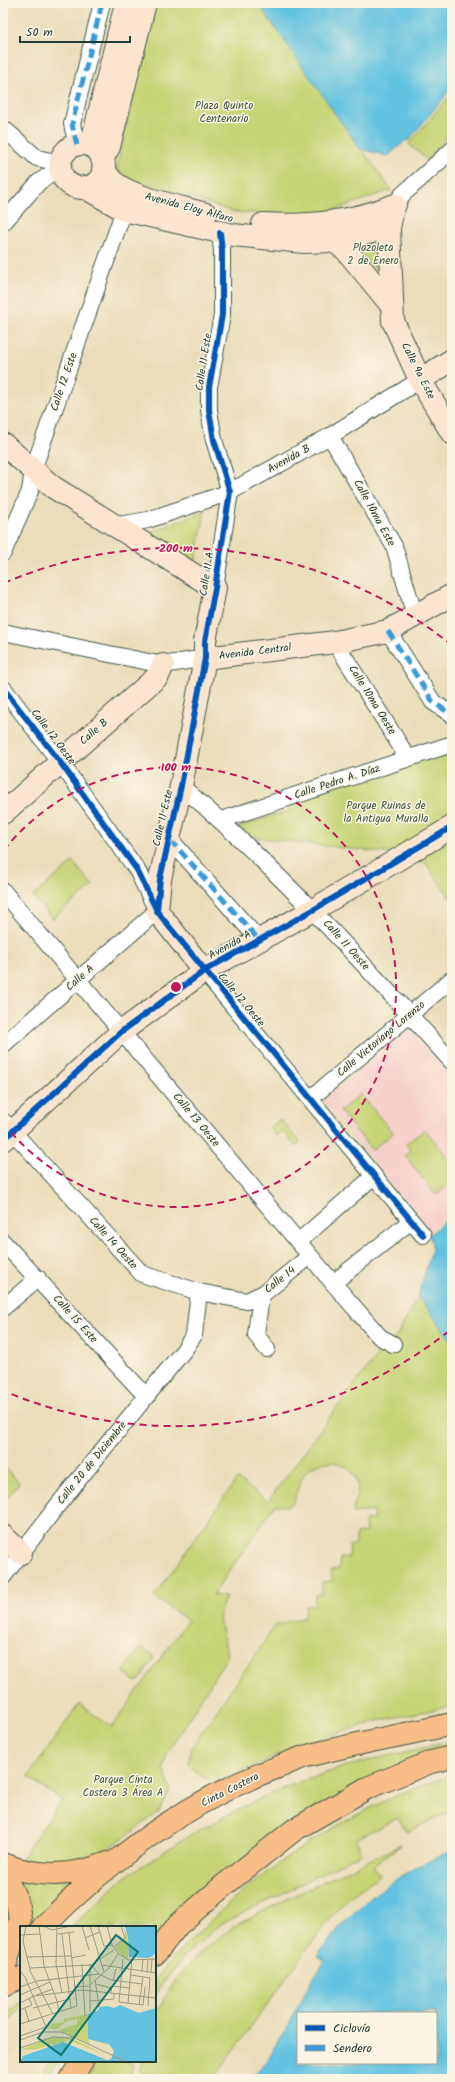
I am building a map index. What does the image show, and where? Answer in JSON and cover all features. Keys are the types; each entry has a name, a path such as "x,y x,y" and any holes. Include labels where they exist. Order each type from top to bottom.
{"main road":[{"name":"Cinta Costera","path":"44,1926 64,1906 117,1860 190,1810 250,1778 306,1756 452,1724"},
{"path":"156,1953 178,1925 223,1886 294,1830 367,1788 431,1762 452,1757"},
{"path":"3,1864 24,1872 67,1874 94,1869 117,1860"},
{"path":"3,1872 10,1898 20,1919 8,1975"},
{"path":"8,1975 20,1952"}],"street":[{"path":"93,155 72,124 102,3"},
{"path":"60,166 63,176 68,182 75,186 84,187 97,181 93,155 126,3"},
{"path":"3,223 39,182 60,166 67,150 93,155 110,147 145,3"},
{"path":"3,128 37,158 60,166"},
{"path":"395,205 402,195 452,151"},
{"name":"Avenida Eloy Alfaro","path":"93,155 115,183 148,198 235,222 296,226 341,233 395,205"},
{"name":"Avenida Eloy Alfaro","path":"84,187 124,210 220,233 304,242 341,233 388,228"},
{"name":"Calle 9a Este","path":"395,205 388,228 394,321 420,380 452,433"},
{"name":"Calle 12 Este","path":"3,554 30,491 33,470 124,210"},
{"name":"Calle 11 Este","path":"220,233 222,250 222,315 209,387 209,410 214,440 230,492"},
{"name":"Calle 9a Este","path":"341,233 346,250 392,306"},
{"name":"Avenida B","path":"112,526 148,520 230,492 330,436 452,360"},
{"name":"Calle 10ma Este","path":"330,436 394,546 415,616"},
{"path":"3,444 53,487 112,526 215,588"},
{"name":"Calle 11 A","path":"205,658 205,641 230,492"},
{"name":"Avenida Central","path":"3,632 163,665 205,658 335,642 388,631 452,595"},
{"path":"388,631 433,702 452,715"},
{"name":"Calle 10ma Oeste","path":"335,642 408,758"},
{"name":"Calle 11 Este","path":"158,911 160,879 181,786 205,658"},
{"name":"Calle B","path":"3,813 158,676 163,665"},
{"name":"Calle 12 Oeste","path":"3,688 60,762 137,870 158,911 204,971 423,1235"},
{"path":"452,706 452,715"},
{"name":"Calle Pedro A. Díaz","path":"221,820 452,744"},
{"name":"Calle 11 Oeste","path":"181,786 221,820 313,910 452,1062"},
{"name":"Avenida A","path":"6,1131 121,1032 204,971 313,910 452,827"},
{"path":"168,842 175,845 259,940"},
{"name":"Calle 13 Oeste","path":"3,891 333,1283 380,1337 393,1344"},
{"name":"Calle A","path":"3,1045 158,911"},
{"name":"Calle Victoriano Lorenzo","path":"310,1099 452,979"},
{"name":"Calle 14 Oeste","path":"6,1131 142,1274 199,1292"},
{"path":"298,1242 374,1176"},
{"path":"333,1283 411,1221"},
{"name":"Calle 15 Este","path":"3,1242 38,1278 146,1397"},
{"name":"Calle 14","path":"199,1292 246,1301 261,1295 310,1256"},
{"path":"3,1308 38,1278"},
{"name":"Calle 20 de Diciembre","path":"3,1577 184,1350 194,1335 199,1292"},
{"path":"261,1295 256,1335 267,1349"},
{"path":"3,1536 21,1553"}],"shaded area":[{"path":"411,1026 452,1074 452,1116 450,1118 452,1120 452,1213 429,1231 323,1100"}],"green space":[{"name":"Plaza Quinto Centenario","path":"154,3 258,3 391,190 314,217 234,212 151,185 130,181 120,175 117,166"},
{"path":"447,99 452,103 452,130 427,160 409,144"},
{"name":"Plazoleta 2 de Enero","path":"376,241 380,243 388,283 358,250 362,245"},
{"path":"205,511 195,564 150,537 152,532"},
{"name":"Parque Ruinas de la Antigua Muralla","path":"452,750 452,819 394,854 251,837 238,827 289,811 292,799"},
{"path":"452,839 452,900 421,857"},
{"path":"73,862 93,886 52,919 33,896"},
{"path":"360,1094 393,1133 372,1150 340,1111"},
{"path":"280,1119 300,1142 295,1146 282,1131 276,1136 269,1128"},
{"path":"425,1129 452,1163 452,1182 436,1195 405,1156 411,1151 406,1144"},
{"name":"Parque Cinta Costera 3 Área A","path":"418,1297 452,1341 452,1706 377,1721 311,1741 217,1782 201,1776 189,1763 190,1750 198,1737 276,1625 305,1617 306,1606 315,1605 315,1595 322,1593 322,1582 332,1581 331,1571 339,1569 340,1558 349,1557 349,1546 356,1544 356,1534 366,1532 365,1521 374,1519 373,1511 353,1513 358,1487 354,1475 349,1469 343,1465 335,1463 327,1462 319,1464 311,1467 305,1473 292,1504 287,1506 275,1505 213,1595 226,1597 220,1614 220,1627 227,1657 168,1752 163,1768 171,1790 159,1812 95,1858 62,1867 20,1860 62,1800 28,1777 79,1704 112,1727 188,1620 154,1597 237,1479 268,1501 344,1398 380,1352 398,1334"},
{"path":"3,1465 19,1483 3,1503"},
{"path":"143,1648 153,1655 154,1659 139,1681 134,1681 125,1674 124,1671 139,1649"},
{"path":"452,1741 452,1745 380,1773 156,1938 156,1926 72,1926 125,1877 190,1835 251,1803 294,1784 343,1767"},
{"path":"452,1774 452,1811 407,1832 398,1818 356,1839 362,1853 220,1925 187,1953 160,1987 156,1995 156,1978 207,1924 259,1878 316,1838 347,1820 397,1796"},
{"path":"401,1845 373,1866 380,1875 352,1895 332,1915 213,2079 163,2079 139,2072 142,2062 156,2062 156,2016 165,1997 182,1971 208,1946 233,1927 287,1899"},
{"path":"22,1879 76,1880 35,1926 26,1926 25,1898 21,1882"},
{"path":"3,1904 7,1907 10,1915 3,1938"},
{"path":"20,2003 20,2011 12,2017 3,2030 3,2018"},
{"path":"50,2062 57,2062 48,2079 41,2079"},
{"path":"96,2062 134,2062 129,2079 88,2079"}],"water":[{"path":"258,3 452,3 452,91 450,90 408,141 406,140 388,156 360,149"},
{"path":"452,1215 452,1341 418,1297 432,1249 429,1235"},
{"path":"452,1851 452,2079 250,2079 262,2066 282,2037 315,1975 325,1960 318,1956 331,1938 360,1907 377,1893 412,1870"}],"marked path":[{"path":"77,145 72,124 102,3"},
{"path":"388,631 433,702 452,715"},
{"path":"168,842 175,845 259,940"}],"cycle path":[{"path":"157,911 160,879 181,786 205,658 205,641 230,492 214,440 209,410 209,387 222,315 222,250 220,233"},
{"path":"3,688 60,762 137,870 157,911 423,1235"},
{"path":"3,1140 121,1032 204,971 313,910 452,827"}]}
